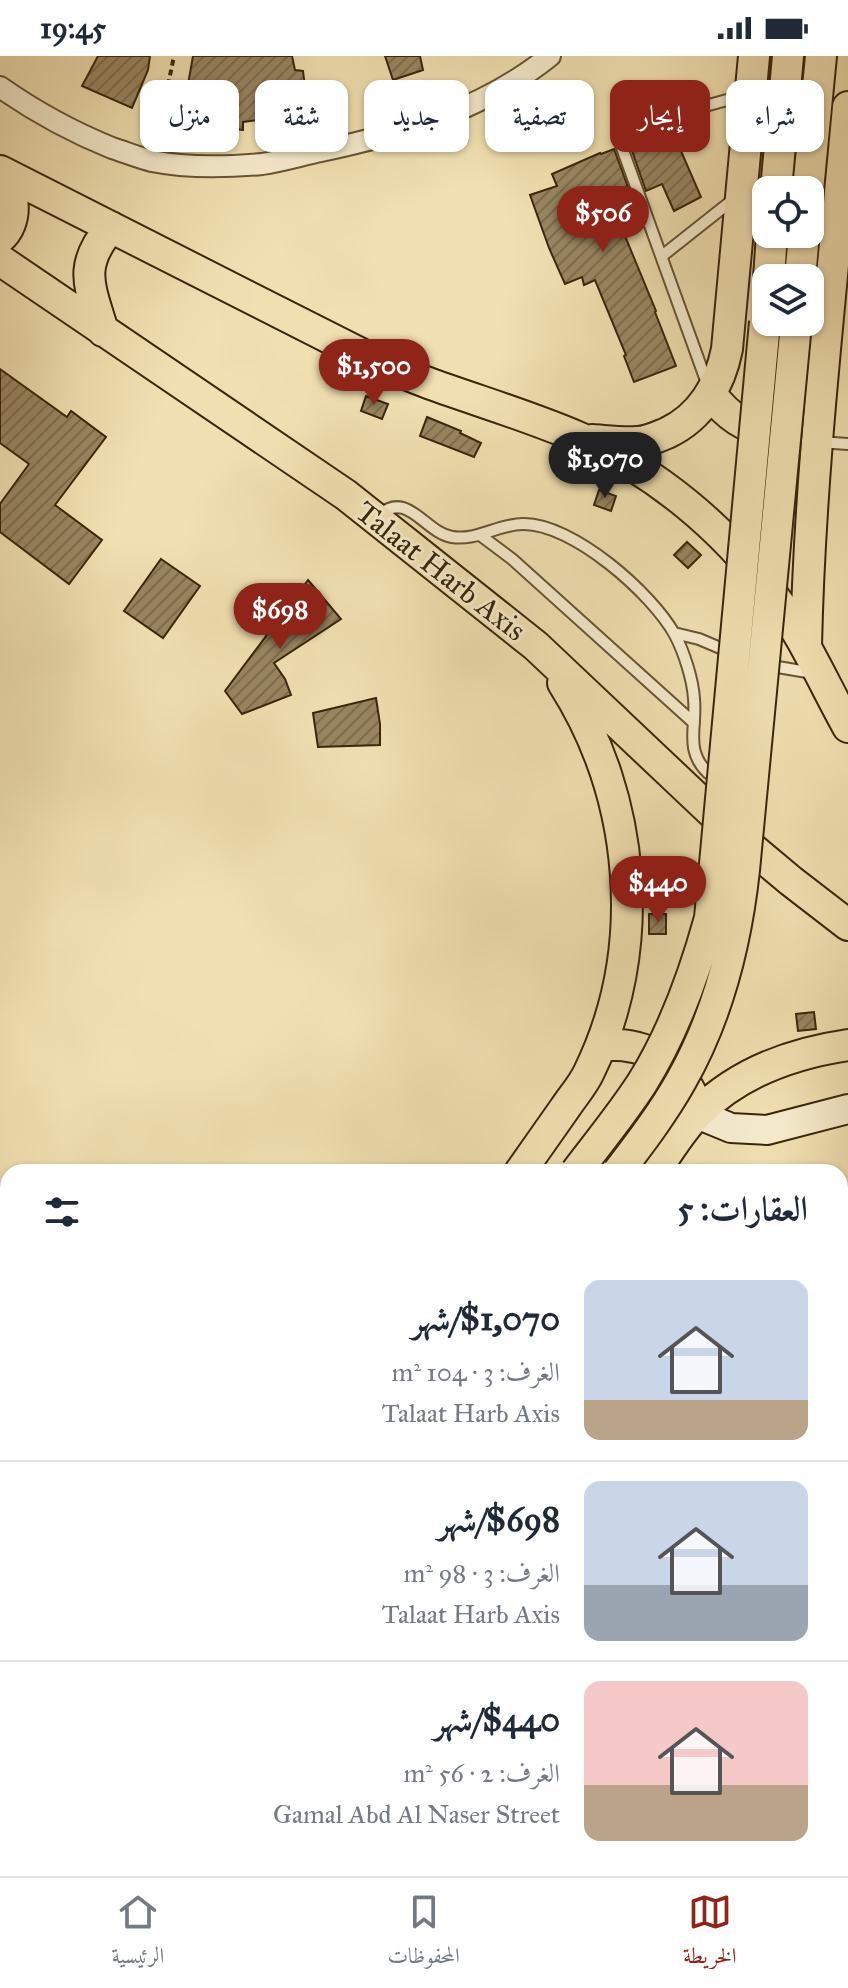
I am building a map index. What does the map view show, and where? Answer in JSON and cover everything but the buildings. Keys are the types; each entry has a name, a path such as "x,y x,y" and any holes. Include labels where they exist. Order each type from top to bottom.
{"main road":[{"path":"752,80 754,56"},
{"path":"777,176 788,56"},
{"path":"809,176 821,56"},
{"path":"806,646 808,547 843,210 848,107"},
{"path":"584,440 639,442 657,437 689,419 711,394 719,379 727,349 746,152"},
{"path":"0,173 375,361 551,426 638,469 688,505 733,547 772,594 806,646 848,727"},
{"path":"0,173 7,183 14,208 6,233 0,238"},
{"path":"103,331 88,278 91,257 111,227"},
{"name":"Talaat Harb Axis","path":"0,260 376,518 536,646 736,835 848,925"},
{"path":"582,1164 643,1082 665,1043 683,1003 710,918 763,336"},
{"path":"624,1164 664,1110 697,1050 712,1016 733,944 743,882 795,336"},
{"path":"711,394 744,425 774,432 805,428 818,432"},
{"path":"526,1164 588,1076 601,1045 611,1015 627,918 624,853 601,758 573,699 536,646"},
{"path":"601,1045 646,1050 672,1066 690,1090 697,1114"},
{"path":"660,1164 697,1114 734,1084 755,1072 799,1055 848,1045"}],"street":[{"path":"0,87 75,134 152,161 205,166 263,164 365,142 422,125 475,103 550,56"},
{"path":"697,1114 731,1128 767,1130 848,1109"}],"lane":[{"path":"711,394 621,145 625,134 633,126 726,101"},
{"path":"662,256 742,192"},
{"path":"818,432 848,444"},
{"path":"376,518 387,509 401,507 409,509 438,532 447,536 467,537 509,525 535,524 559,532 630,581 654,604 674,633 694,695 694,751 708,773"},
{"path":"480,535 512,559 694,723"},
{"path":"674,633 699,639 746,659 819,674"}],"path":[{"path":"152,161 174,56"}]}
